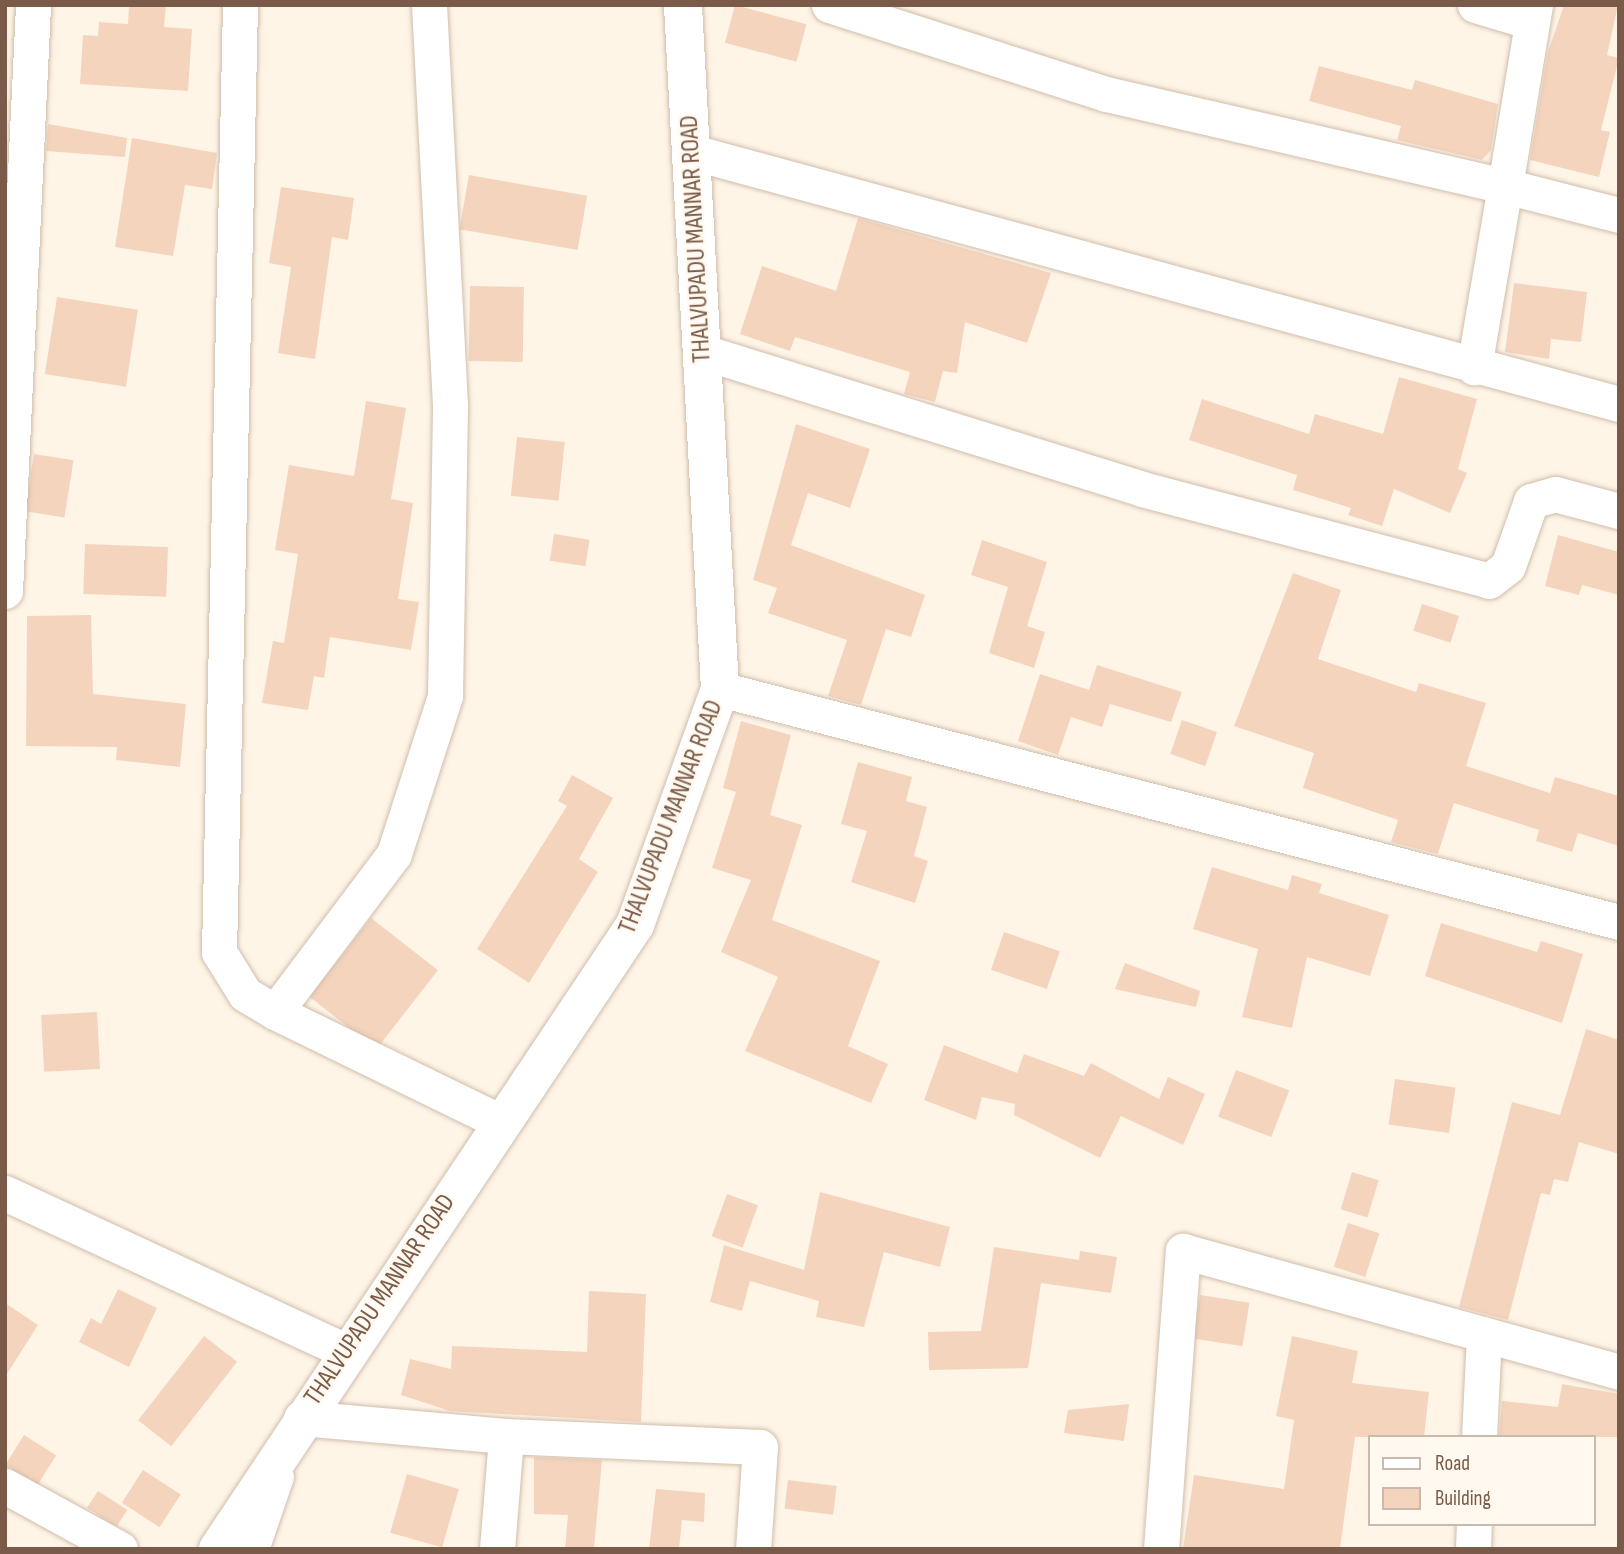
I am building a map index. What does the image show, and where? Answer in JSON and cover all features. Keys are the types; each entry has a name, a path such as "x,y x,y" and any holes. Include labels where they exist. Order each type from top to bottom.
{"street":[{"path":"5,591 33,5"},
{"path":"240,5 216,884 219,952 245,994 275,1012 501,1122"},
{"path":"275,1012 394,853 445,696 450,404 429,5"},
{"name":"THALVUPADU MANNAR ROAD","path":"218,1549 346,1350 635,925 720,689 682,5"},
{"path":"828,5 1106,94 1619,215"},
{"path":"1474,368 1533,13 1475,5"},
{"path":"692,152 1474,368 1619,404"},
{"path":"703,352 1142,489 1489,581 1508,566 1531,501 1555,494 1619,511"},
{"path":"720,689 1619,922"},
{"path":"5,1193 346,1350"},
{"path":"1161,1549 1183,1251 1619,1372"},
{"path":"1479,1435 1484,1334"},
{"path":"251,1549 296,1426 760,1447 753,1549"},
{"path":"497,1549 506,1436"},
{"path":"5,1486 120,1549"},
{"path":"1473,1549 1474,1526"}],"building":[{"path":"129,5 166,5 164,27 192,29 188,91 80,84 83,35 98,36 99,22 128,24"},
{"path":"735,5 806,24 796,62 725,43"},
{"path":"1564,5 1618,5 1607,55 1619,58 1601,130 1610,132 1599,177 1530,160 1548,52"},
{"path":"1319,66 1412,90 1415,80 1498,104 1491,150 1482,160 1397,140 1401,126 1309,101"},
{"path":"48,124 127,138 125,157 46,151"},
{"path":"132,138 217,153 212,189 185,185 173,256 115,247"},
{"path":"469,175 587,196 578,250 459,229"},
{"path":"281,187 354,198 348,240 332,237 315,359 278,353 291,267 269,263"},
{"path":"858,218 1051,273 1027,343 965,322 957,373 943,371 935,402 904,394 910,372 795,337 790,351 740,334 762,266 836,291"},
{"path":"1514,283 1587,292 1581,342 1551,339 1549,359 1505,352"},
{"path":"470,286 524,287 523,362 469,361"},
{"path":"57,297 138,310 126,387 45,374"},
{"path":"1399,377 1477,399 1458,469 1467,473 1450,513 1394,489 1382,526 1348,515 1351,508 1293,490 1297,475 1189,440 1202,399 1309,434 1315,414 1383,434"},
{"path":"366,401 406,408 391,499 413,503 398,599 419,602 411,650 330,637 324,678 314,676 308,710 262,703 273,641 284,643 298,554 275,550 289,465 354,476"},
{"path":"796,424 870,449 850,508 808,493 791,545 925,595 911,637 886,629 861,705 828,696 847,640 768,613 777,588 753,580"},
{"path":"517,437 565,442 559,501 511,496"},
{"path":"34,454 74,460 64,518 25,511"},
{"path":"554,534 590,540 585,566 550,561"},
{"path":"1558,535 1619,552 1619,595 1582,585 1579,595 1545,586"},
{"path":"982,540 1047,562 1027,626 1045,632 1034,668 989,653 1008,587 971,575"},
{"path":"85,544 168,547 166,597 83,594"},
{"path":"1293,573 1341,590 1318,659 1416,692 1419,683 1486,703 1466,766 1550,793 1555,777 1619,796 1619,846 1578,833 1572,852 1536,841 1539,830 1454,803 1438,854 1391,842 1398,820 1303,788 1314,753 1234,726"},
{"path":"1422,604 1459,616 1450,643 1413,631"},
{"path":"91,615 93,694 186,704 180,767 116,760 117,747 26,746 27,616"},
{"path":"1097,665 1182,692 1171,722 1110,704 1102,727 1071,717 1058,755 1018,741 1040,674 1089,690"},
{"path":"1182,720 1217,732 1205,766 1170,754"},
{"path":"741,721 791,735 770,815 802,825 772,920 880,961 848,1046 888,1064 871,1103 745,1051 778,977 721,952 751,880 712,868 736,792 723,788"},
{"path":"858,762 912,777 906,801 927,807 914,856 928,861 915,903 851,882 867,831 841,824"},
{"path":"572,775 613,798 579,859 598,872 529,983 477,949 567,806 558,801"},
{"path":"1212,867 1288,890 1292,875 1322,884 1319,893 1389,915 1370,976 1307,957 1292,1028 1242,1017 1258,949 1193,929"},
{"path":"371,918 438,970 376,1049 309,997"},
{"path":"1441,923 1537,952 1541,941 1583,954 1562,1023 1425,976"},
{"path":"1004,932 1060,951 1047,989 991,970"},
{"path":"1125,963 1200,991 1196,1007 1115,989"},
{"path":"97,1012 100,1069 44,1072 41,1015"},
{"path":"1586,1029 1619,1040 1619,1154 1579,1142 1568,1182 1554,1179 1550,1195 1541,1193 1508,1320 1459,1307 1512,1102 1560,1115"},
{"path":"944,1045 1017,1073 1024,1054 1084,1076 1091,1063 1159,1099 1168,1077 1205,1094 1183,1145 1121,1116 1100,1158 1014,1115 1015,1104 982,1097 976,1120 924,1100"},
{"path":"1236,1070 1289,1090 1271,1137 1218,1117"},
{"path":"1395,1079 1455,1087 1449,1133 1389,1125"},
{"path":"1352,1172 1379,1180 1367,1217 1341,1209"},
{"path":"820,1192 950,1227 940,1267 884,1252 864,1327 816,1317 819,1301 750,1281 742,1311 710,1302 724,1245 804,1270"},
{"path":"727,1194 758,1205 743,1248 712,1236"},
{"path":"1348,1223 1379,1233 1365,1277 1334,1267"},
{"path":"994,1247 1079,1260 1080,1251 1117,1257 1111,1293 1041,1283 1028,1368 929,1370 928,1332 981,1331"},
{"path":"118,1289 157,1308 129,1367 79,1342 91,1318 101,1324"},
{"path":"589,1291 646,1294 641,1422 450,1411 401,1395 410,1359 451,1369 452,1346 587,1352"},
{"path":"1200,1295 1249,1303 1243,1346 1193,1338"},
{"path":"5,1303 38,1325 5,1377"},
{"path":"204,1336 237,1362 171,1446 138,1420"},
{"path":"1292,1336 1358,1351 1352,1383 1429,1392 1424,1435 1355,1437 1340,1549 1183,1549 1194,1475 1284,1489 1294,1420 1276,1416"},
{"path":"1562,1384 1619,1394 1619,1437 1499,1435 1502,1401 1558,1407"},
{"path":"1129,1404 1124,1441 1064,1433 1068,1410"},
{"path":"24,1435 56,1455 37,1486 5,1466"},
{"path":"534,1457 602,1460 594,1549 565,1549 568,1515 534,1514"},
{"path":"143,1470 181,1495 159,1527 122,1503"},
{"path":"407,1474 459,1489 442,1548 390,1533"},
{"path":"788,1480 837,1486 833,1515 784,1509"},
{"path":"656,1489 705,1493 704,1522 682,1520 679,1549 649,1549"},
{"path":"98,1491 127,1510 116,1527 87,1508"}]}
